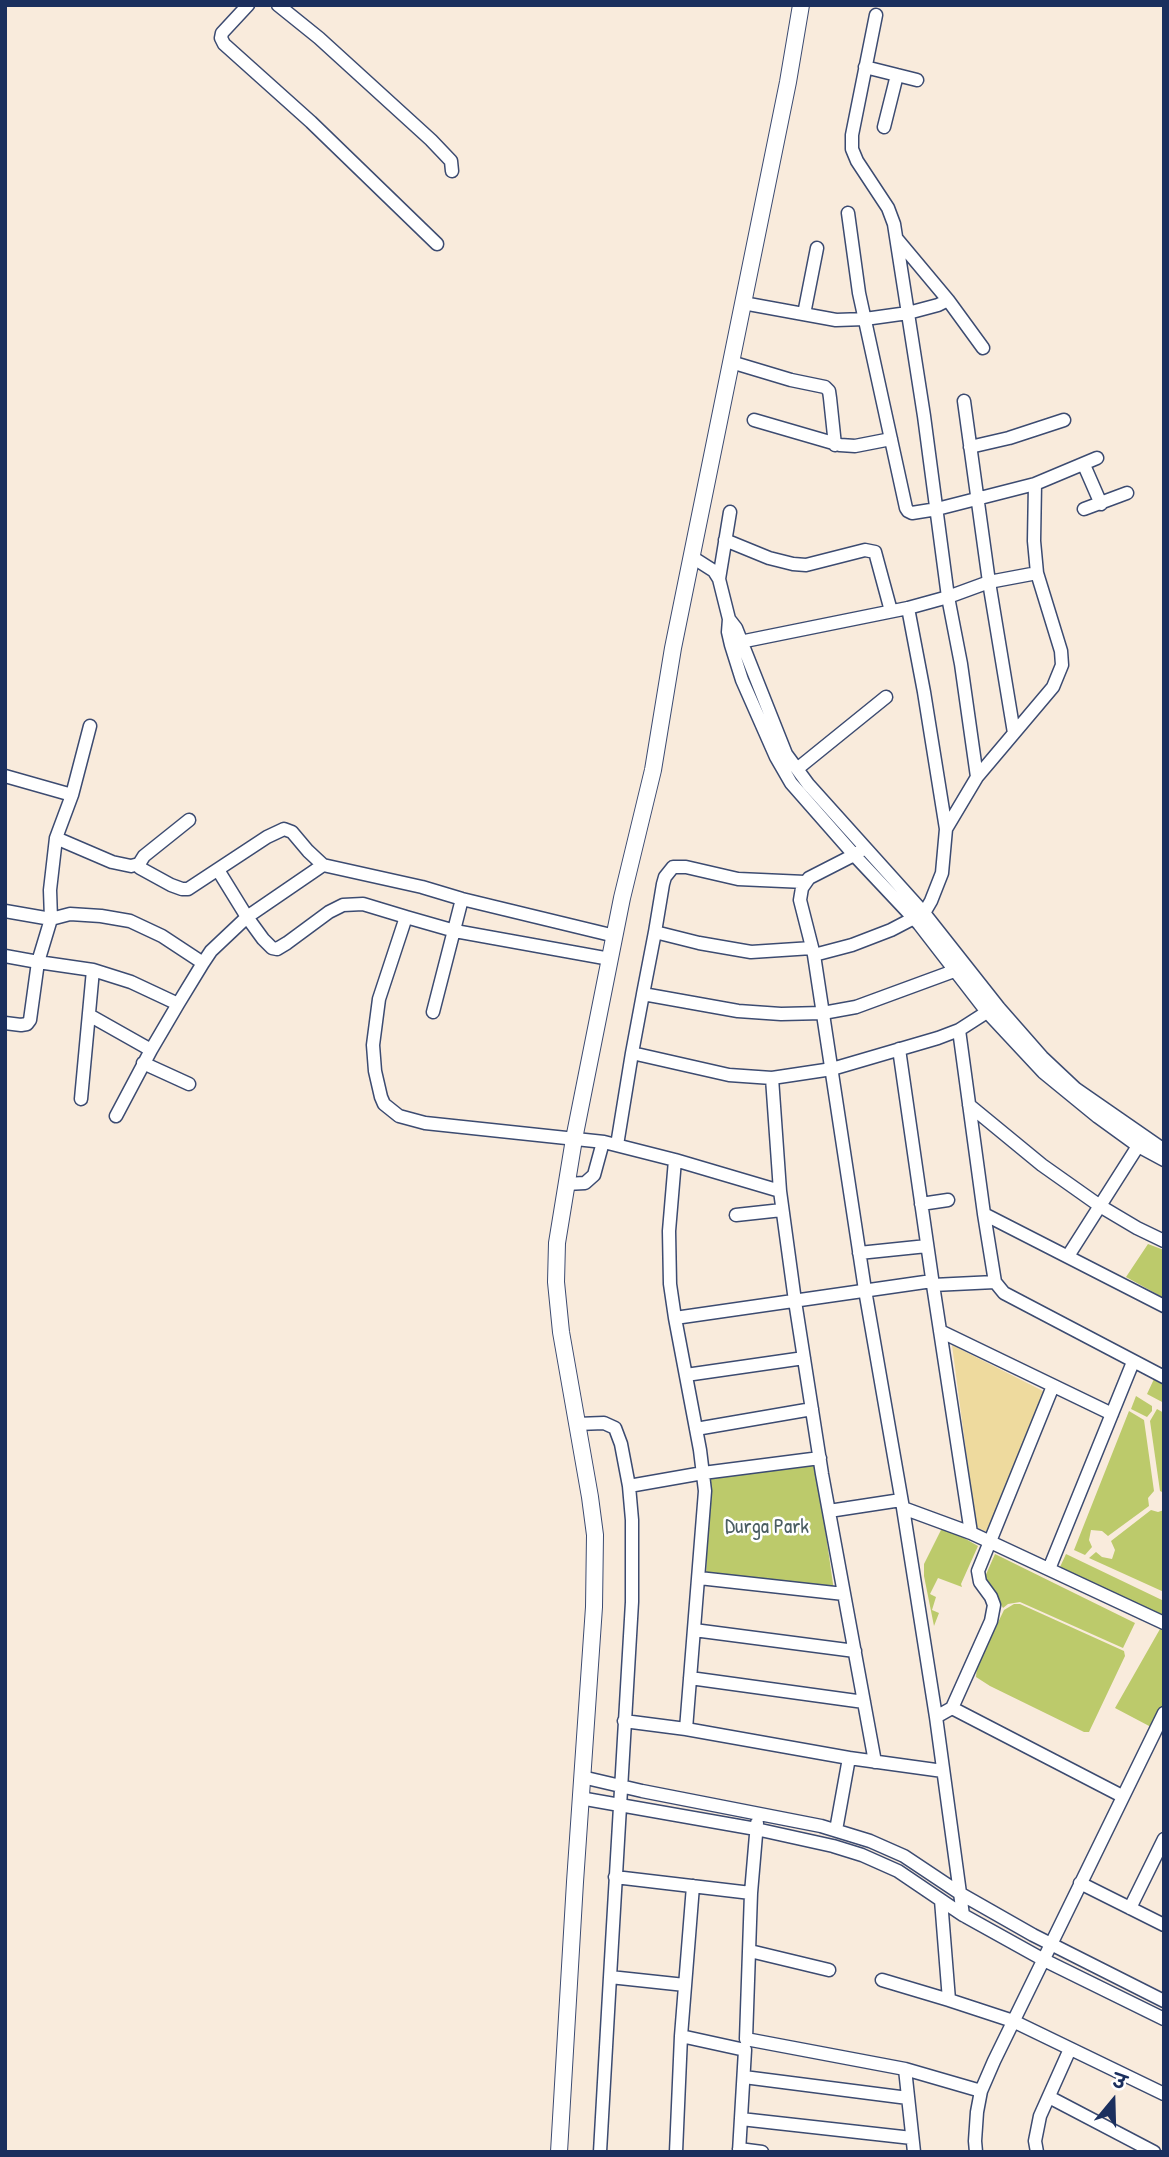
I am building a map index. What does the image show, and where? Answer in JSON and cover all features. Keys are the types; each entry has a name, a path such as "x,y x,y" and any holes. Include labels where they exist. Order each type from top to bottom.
{"main road":[{"path":"559,2152 594,1607 595,1535 561,1332 556,1282 557,1243 574,1139 610,959 653,770 692,557 788,82 801,5"}],"street":[{"path":"248,5 222,33 224,44 311,122 437,244"},
{"path":"278,5 319,38 431,139 452,161 452,171"},
{"path":"876,15 852,135 852,149 888,208 897,239 948,597 961,664 977,777"},
{"path":"865,67 917,80"},
{"path":"884,128 897,75"},
{"path":"848,213 864,319 906,508 912,513 937,509 1035,484 1097,458"},
{"path":"897,239 948,300 982,348"},
{"path":"804,314 817,248"},
{"path":"743,303 836,320 908,313 948,300"},
{"path":"731,362 825,387 829,391 835,445"},
{"path":"964,401 989,582 1014,733"},
{"path":"970,447 1009,439 1064,420"},
{"path":"754,421 793,430 835,445 855,446 891,439"},
{"path":"1084,464 1101,504"},
{"path":"946,829 977,777 1053,687 1062,665 1061,651 1037,573 1034,541 1035,484"},
{"path":"1084,509 1127,494"},
{"path":"719,579 730,512"},
{"path":"725,540 769,558 793,564 806,565 865,550 875,552 891,611"},
{"path":"692,557 714,571 719,579 729,619 731,646 742,680 776,757 800,794 860,852 919,915 1042,1057 1076,1089 1164,1150"},
{"path":"740,642 908,608 989,582 1037,573"},
{"path":"655,932 751,952 813,951 852,945 919,915 931,901 942,873 946,829 908,608"},
{"path":"729,619 736,628 786,754 860,852"},
{"path":"797,769 886,697"},
{"path":"5,1023 21,1025 30,1020 38,962 51,919 50,890 56,838 72,795 90,726"},
{"path":"5,776 72,795"},
{"path":"56,838 112,862 131,866 139,864 144,856 189,820"},
{"path":"139,864 142,871 182,889 193,887 267,838 284,830 292,831 323,865 615,936"},
{"path":"860,852 813,875 805,882 800,900 813,951 859,1253 902,1504 936,1717 963,1916"},
{"path":"116,1116 143,1063 211,951 247,917 323,865"},
{"path":"617,1145 665,877 673,867 687,867 738,879 805,882"},
{"path":"218,870 247,917 272,948 277,949 343,905 363,904 455,930 610,959"},
{"path":"433,1012 462,899"},
{"path":"5,911 51,919 70,914 130,921 162,936 202,963"},
{"path":"919,915 954,971 1019,1048 1063,1090 1138,1146 1164,1160"},
{"path":"406,918 379,999 373,1060 384,1104 398,1116 425,1123 603,1142 780,1191"},
{"path":"5,956 93,970 131,982 178,1004"},
{"path":"81,1099 93,970"},
{"path":"643,994 738,1011 822,1013 856,1007 954,971"},
{"path":"632,1053 703,1070 772,1078 832,1069 899,1049 959,1030 987,1012"},
{"path":"89,1015 151,1050"},
{"path":"959,1030 995,1282 1004,1293 1164,1377"},
{"path":"899,1049 971,1533"},
{"path":"143,1063 189,1084"},
{"path":"772,1078 780,1191 795,1301 828,1511 875,1762"},
{"path":"969,1105 1042,1164 1100,1206 1164,1241"},
{"path":"566,1184 585,1183 594,1175 603,1142"},
{"path":"1068,1256 1138,1146"},
{"path":"675,1160 668,1257 675,1318 703,1472 705,1506 686,1730"},
{"path":"921,1204 948,1200"},
{"path":"736,1215 782,1210"},
{"path":"984,1214 1164,1306"},
{"path":"859,1253 927,1246"},
{"path":"675,1318 865,1290 933,1283 995,1282"},
{"path":"940,1331 1112,1414"},
{"path":"686,1375 804,1358"},
{"path":"1049,1569 1133,1362"},
{"path":"936,1717 952,1708 994,1611 991,1597 978,1576 981,1562 1053,1385"},
{"path":"696,1429 812,1409"},
{"path":"577,1424 604,1423 615,1428 629,1486 633,1556 600,2152"},
{"path":"629,1486 703,1472 820,1458"},
{"path":"828,1511 902,1504 989,1541 1164,1623"},
{"path":"699,1578 844,1594"},
{"path":"694,1630 855,1651"},
{"path":"690,1678 864,1702"},
{"path":"952,1708 1122,1796"},
{"path":"976,2152 977,2112 981,2091 1164,1713"},
{"path":"624,1721 943,1771"},
{"path":"836,1830 849,1758"},
{"path":"582,1777 836,1830 889,1849 961,1894 1164,2001"},
{"path":"580,1798 756,1829 862,1855 898,1871 963,1916 1164,2019"},
{"path":"758,1814 751,1893 739,2151 762,2152"},
{"path":"1130,1908 1164,1839"},
{"path":"615,1877 751,1893"},
{"path":"1080,1883 1164,1925"},
{"path":"676,2152 681,2036 693,1886"},
{"path":"941,1900 948,2000"},
{"path":"750,1951 829,1970"},
{"path":"610,1977 685,1985"},
{"path":"882,1980 1013,2021 1164,2094"},
{"path":"681,2036 905,2069 981,2091"},
{"path":"1037,2152 1037,2130 1070,2049"},
{"path":"905,2069 914,2152"},
{"path":"744,2077 908,2098"},
{"path":"1049,2097 1154,2152"},
{"path":"741,2119 912,2138"}],"green space":[{"path":"1148,1244 1164,1250 1164,1298 1126,1277"},
{"path":"1154,1379 1164,1384 1164,1403 1147,1394"},
{"path":"1136,1396 1152,1406 1147,1417 1131,1409"},
{"path":"1157,1409 1164,1413 1164,1493 1160,1491 1150,1421"},
{"path":"1129,1411 1144,1420 1154,1491 1148,1498 1149,1506 1108,1536 1102,1531 1091,1530 1089,1540 1092,1547 1085,1555 1074,1550"},
{"name":"Durga Park","path":"816,1465 834,1591 706,1576 710,1478"},
{"path":"1151,1510 1164,1510 1164,1592 1089,1558 1096,1552 1102,1557 1112,1559 1115,1550 1111,1541"},
{"path":"943,1526 978,1546 962,1587 938,1578 930,1594 936,1597 932,1610 939,1613 934,1626 924,1564"},
{"path":"995,1554 1135,1623 1123,1648 1020,1602 1008,1604 1003,1608 987,1588 984,1579"},
{"path":"1066,1554 1164,1601 1164,1617 1060,1567"},
{"path":"1014,1604 1020,1604 1124,1651 1125,1656 1089,1732 1084,1732 976,1677 977,1666 1004,1610"},
{"path":"1160,1629 1164,1631 1164,1703 1151,1727 1115,1708"}],"sand":[{"path":"952,1345 1045,1392 987,1532 976,1527"}]}
